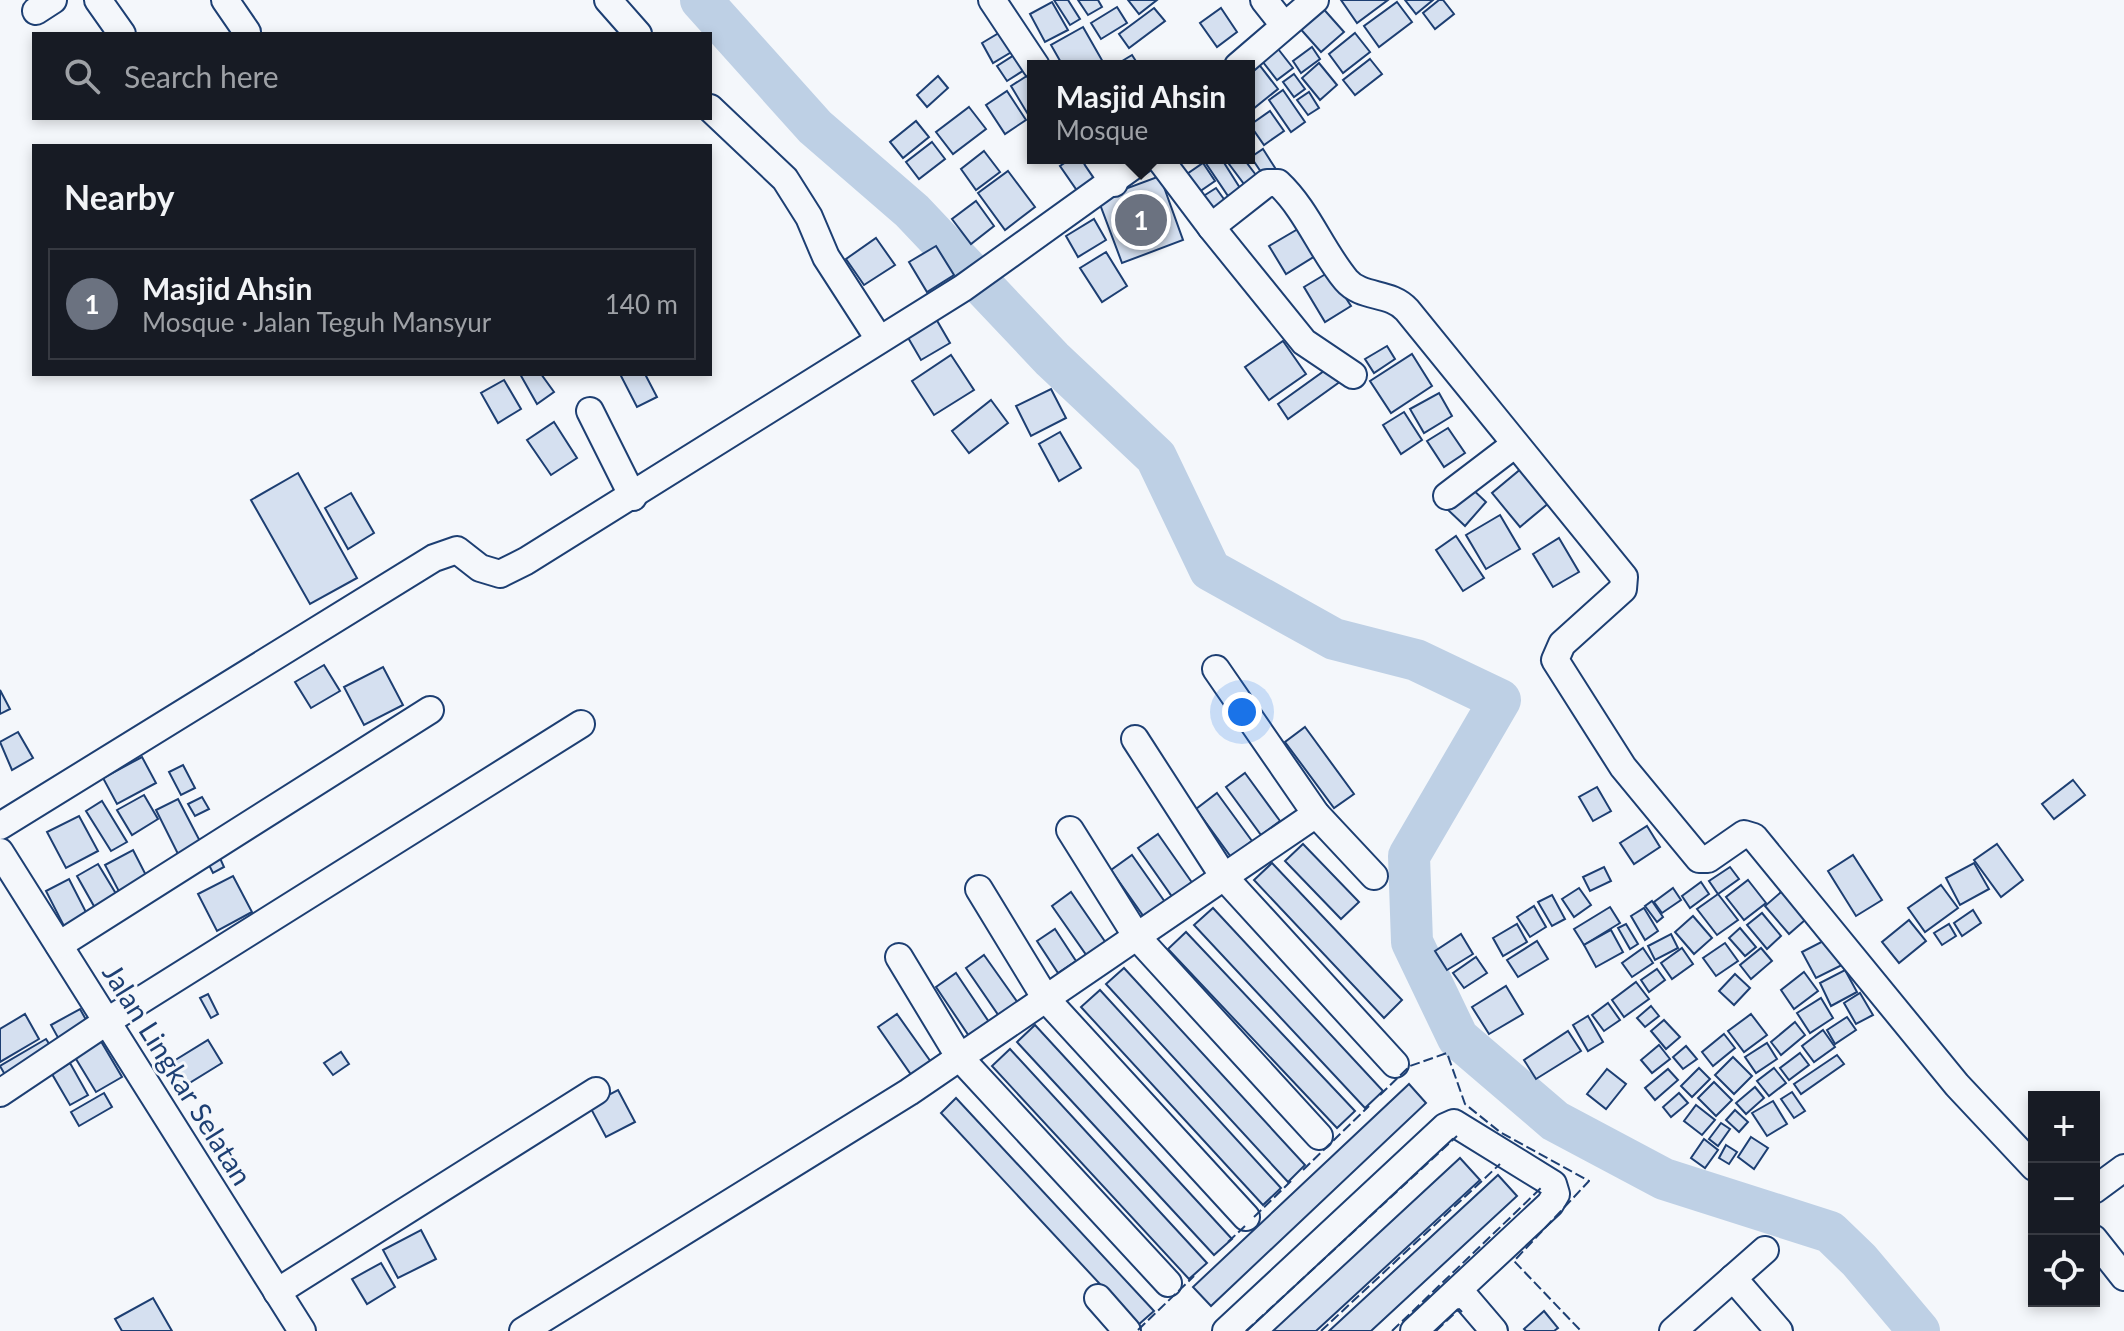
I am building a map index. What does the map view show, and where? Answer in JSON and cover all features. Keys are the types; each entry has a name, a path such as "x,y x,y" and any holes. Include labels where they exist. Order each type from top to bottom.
{"street":[{"path":"98,0 121,32"},
{"path":"225,0 247,32"},
{"path":"608,0 636,32"},
{"path":"992,0 1032,60"},
{"path":"1264,0 1283,24"},
{"path":"1244,60 1283,24 1315,0"},
{"path":"712,110 785,179 809,217 826,257 879,339"},
{"path":"1101,164 1114,183"},
{"path":"0,826 199,706 434,558 457,550 480,568 500,574 633,497 963,288 1137,164"},
{"path":"1164,164 1304,342 1353,375"},
{"path":"1211,227 1267,183 1279,184 1316,231 1346,280 1359,290 1389,296 1402,304 1624,577 1623,589 1562,644 1555,660 1558,671 1623,767 1699,859 1708,859 1744,834 1754,837 1957,1085 2030,1163"},
{"path":"590,411 633,497"},
{"path":"1447,496 1514,445"},
{"path":"1216,669 1316,814 1374,876"},
{"path":"59,945 430,710"},
{"path":"0,1093 106,1022 581,724"},
{"path":"1135,739 1224,877 1395,1064"},
{"path":"523,1331 960,1058 1316,814"},
{"path":"1070,830 1137,937 1319,1136"},
{"name":"Jalan Lingkar Selatan","path":"0,852 302,1331"},
{"path":"979,889 1046,999 1246,1217"},
{"path":"899,957 960,1058 1168,1283"},
{"path":"277,1292 596,1091"},
{"path":"1226,1331 1445,1127 1454,1123 1553,1184 1556,1194 1550,1204 1414,1331"},
{"path":"2100,1186 2124,1168"},
{"path":"2100,1247 2124,1277"},
{"path":"1673,1331 1765,1250"},
{"path":"1733,1278 1779,1331"},
{"path":"1459,1290 1494,1331"},
{"path":"1098,1298 1127,1331"}],"building":[{"path":"1054,0 1068,0 1080,19 1070,25"},
{"path":"1078,0 1098,0 1102,7 1088,15"},
{"path":"1128,0 1157,0 1139,14"},
{"path":"1341,0 1388,0 1357,23"},
{"path":"1405,0 1433,0 1416,14"},
{"path":"1443,0 1454,14 1435,29 1423,13"},
{"path":"1052,2 1068,30 1045,42 1030,14"},
{"path":"1397,2 1412,22 1379,47 1364,26"},
{"path":"1320,5 1344,32 1321,52 1297,25"},
{"path":"1117,7 1127,23 1101,39 1091,23"},
{"path":"1154,8 1165,21 1129,48 1119,34"},
{"path":"1221,8 1237,32 1217,47 1200,23"},
{"path":"1009,27 1020,47 993,63 982,43"},
{"path":"1083,27 1102,60 1060,60 1051,45"},
{"path":"1355,33 1370,52 1343,73 1329,54"},
{"path":"1275,45 1293,68 1277,80 1259,57"},
{"path":"1312,47 1320,59 1301,73 1293,61"},
{"path":"1022,50 1029,60 1027,68 1007,81 997,66"},
{"path":"1254,58 1278,89 1255,107 1255,60"},
{"path":"1370,59 1382,74 1355,95 1343,80"},
{"path":"1319,63 1337,85 1320,100 1302,78"},
{"path":"1294,74 1305,89 1294,97 1283,82"},
{"path":"938,76 948,88 927,107 917,95"},
{"path":"1027,76 1027,113 1011,86"},
{"path":"1283,90 1305,122 1291,132 1269,100"},
{"path":"1007,91 1026,120 1005,134 986,105"},
{"path":"1309,92 1319,108 1308,115 1297,100"},
{"path":"969,107 986,129 953,154 936,132"},
{"path":"1270,111 1284,131 1264,145 1255,132 1255,122"},
{"path":"916,121 929,137 903,158 890,142"},
{"path":"932,142 945,159 919,179 906,162"},
{"path":"1263,149 1277,171 1265,178 1255,163 1255,154"},
{"path":"984,151 1000,172 976,190 961,169"},
{"path":"1096,164 1104,174 1078,192 1060,166"},
{"path":"1204,164 1215,181 1196,194 1184,176"},
{"path":"1206,164 1225,164 1240,188 1228,196"},
{"path":"1229,164 1248,164 1259,179 1247,188"},
{"path":"1008,171 1035,207 1005,230 978,193"},
{"path":"1160,176 1183,240 1122,263 1098,199"},
{"path":"1216,188 1226,202 1212,212 1202,197"},
{"path":"976,201 994,226 971,244 952,219"},
{"path":"1094,219 1106,240 1078,257 1066,236"},
{"path":"1303,226 1320,253 1286,274 1269,246"},
{"path":"876,238 895,265 864,285 846,259"},
{"path":"936,246 954,275 927,292 909,262"},
{"path":"1106,252 1127,286 1102,302 1080,268"},
{"path":"1329,272 1351,306 1325,322 1304,287"},
{"path":"932,312 950,343 921,360 903,329"},
{"path":"1283,341 1306,374 1269,400 1245,367"},
{"path":"1387,346 1395,359 1374,373 1365,359"},
{"path":"1412,354 1432,386 1391,413 1370,381"},
{"path":"951,355 974,390 934,415 912,381"},
{"path":"1331,366 1341,381 1288,419 1278,404"},
{"path":"521,376 542,376 554,392 537,404"},
{"path":"621,376 646,376 657,397 637,407"},
{"path":"504,380 521,409 498,423 481,393"},
{"path":"1051,389 1066,418 1031,436 1016,406"},
{"path":"1439,393 1452,416 1424,433 1410,409"},
{"path":"991,400 1008,423 969,453 952,431"},
{"path":"1404,412 1422,440 1401,454 1383,425"},
{"path":"554,422 577,458 551,475 527,440"},
{"path":"1448,428 1465,453 1444,467 1427,441"},
{"path":"1060,432 1081,468 1059,481 1039,444"},
{"path":"1522,468 1550,502 1520,527 1492,493"},
{"path":"298,473 357,578 310,604 251,500"},
{"path":"1468,485 1486,502 1465,526 1446,508"},
{"path":"351,493 374,533 348,549 325,508"},
{"path":"1500,515 1520,549 1486,569 1466,535"},
{"path":"1456,536 1484,578 1463,591 1436,550"},
{"path":"1559,538 1579,572 1553,587 1533,554"},
{"path":"324,665 340,691 311,708 295,682"},
{"path":"383,667 403,705 364,725 344,687"},
{"path":"0,690 10,709 0,714"},
{"path":"1305,727 1354,794 1334,808 1285,742"},
{"path":"18,732 33,758 12,770 0,742"},
{"path":"142,757 156,783 117,804 103,778"},
{"path":"183,765 195,788 181,795 169,772"},
{"path":"1245,773 1280,821 1261,835 1226,787"},
{"path":"2073,780 2085,795 2054,819 2042,804"},
{"path":"1597,787 1611,811 1593,821 1579,797"},
{"path":"1217,793 1252,841 1231,857 1196,809"},
{"path":"144,795 158,819 132,835 117,810"},
{"path":"202,797 209,809 195,816 188,804"},
{"path":"178,799 203,847 180,858 156,810"},
{"path":"102,801 127,842 111,851 86,811"},
{"path":"79,816 98,851 66,868 47,832"},
{"path":"1647,826 1660,847 1634,864 1620,843"},
{"path":"1158,834 1193,884 1173,898 1138,848"},
{"path":"1303,844 1359,902 1341,919 1285,861"},
{"path":"1997,844 2023,880 2001,897 1974,860"},
{"path":"133,850 151,885 123,899 105,865"},
{"path":"1132,855 1165,902 1144,917 1111,870"},
{"path":"1853,855 1882,900 1856,916 1828,871"},
{"path":"219,856 224,867 213,873 207,861"},
{"path":"1272,863 1402,1000 1384,1018 1254,880"},
{"path":"1974,863 1989,889 1960,905 1946,878"},
{"path":"98,864 121,902 99,915 77,876"},
{"path":"1604,867 1611,881 1590,891 1583,877"},
{"path":"1730,867 1739,879 1718,894 1709,881"},
{"path":"233,876 252,912 217,931 198,894"},
{"path":"69,879 90,920 67,932 46,891"},
{"path":"1748,880 1766,903 1744,920 1726,897"},
{"path":"1701,882 1709,894 1690,908 1682,896"},
{"path":"1941,885 1958,908 1925,932 1908,908"},
{"path":"1788,886 1812,914 1789,934 1765,906"},
{"path":"1579,888 1591,905 1574,917 1562,899"},
{"path":"1673,888 1681,900 1662,913 1654,902"},
{"path":"1071,892 1106,943 1087,956 1052,906"},
{"path":"1718,894 1738,920 1717,935 1697,909"},
{"path":"1552,895 1565,919 1552,926 1538,902"},
{"path":"1652,901 1663,917 1657,922 1645,906"},
{"path":"1534,906 1546,927 1530,937 1517,917"},
{"path":"1610,907 1620,923 1584,945 1574,929"},
{"path":"1213,908 1383,1091 1365,1108 1194,925"},
{"path":"1644,908 1658,931 1645,940 1631,916"},
{"path":"1973,910 1981,923 1962,936 1954,923"},
{"path":"1762,913 1781,936 1767,949 1747,925"},
{"path":"1693,916 1712,938 1694,954 1675,932"},
{"path":"1909,920 1926,941 1899,963 1882,942"},
{"path":"1517,924 1527,942 1503,956 1493,938"},
{"path":"1626,924 1638,944 1630,949 1618,928"},
{"path":"1949,924 1956,936 1942,945 1934,933"},
{"path":"1740,928 1756,947 1745,956 1729,938"},
{"path":"1055,929 1076,961 1058,973 1037,941"},
{"path":"1611,930 1623,952 1596,967 1584,945"},
{"path":"1186,932 1355,1111 1337,1128 1168,949"},
{"path":"1461,934 1473,954 1447,970 1435,951"},
{"path":"1671,934 1678,948 1655,960 1648,946"},
{"path":"1829,938 1842,965 1816,978 1802,952"},
{"path":"1537,941 1548,959 1518,977 1507,960"},
{"path":"1725,943 1738,961 1716,976 1703,958"},
{"path":"1643,948 1653,963 1632,977 1622,963"},
{"path":"1682,948 1693,964 1672,979 1661,963"},
{"path":"1761,948 1772,961 1751,979 1740,965"},
{"path":"984,955 1018,1003 999,1016 966,968"},
{"path":"1476,957 1487,973 1464,988 1453,973"},
{"path":"1124,968 1305,1165 1288,1182 1106,984"},
{"path":"1657,969 1665,980 1649,992 1641,980"},
{"path":"1845,970 1857,992 1831,1006 1820,983"},
{"path":"1804,972 1818,991 1794,1009 1781,990"},
{"path":"956,973 989,1022 969,1036 936,987"},
{"path":"1735,974 1750,988 1734,1005 1719,991"},
{"path":"1636,982 1649,999 1624,1017 1612,1000"},
{"path":"1506,986 1523,1014 1489,1034 1472,1007"},
{"path":"1100,990 1281,1188 1263,1205 1081,1007"},
{"path":"1860,993 1873,1015 1856,1024 1844,1003"},
{"path":"208,994 218,1014 211,1018 200,998"},
{"path":"1821,998 1833,1018 1810,1033 1797,1013"},
{"path":"1608,1003 1620,1020 1604,1031 1592,1015"},
{"path":"1651,1006 1659,1016 1645,1027 1637,1018"},
{"path":"80,1009 90,1027 61,1043 51,1025"},
{"path":"25,1014 39,1039 0,1062 0,1029"},
{"path":"897,1014 931,1062 912,1076 878,1027"},
{"path":"1751,1014 1767,1035 1744,1052 1728,1031"},
{"path":"1588,1016 1603,1042 1588,1051 1573,1025"},
{"path":"1847,1017 1856,1030 1835,1044 1827,1030"},
{"path":"1664,1020 1680,1037 1666,1049 1651,1031"},
{"path":"1795,1022 1805,1035 1781,1055 1771,1042"},
{"path":"1035,1025 1232,1239 1214,1255 1017,1042"},
{"path":"1823,1030 1835,1047 1814,1062 1802,1046"},
{"path":"1568,1031 1581,1051 1536,1079 1524,1060"},
{"path":"1724,1034 1735,1048 1713,1066 1702,1052"},
{"path":"99,1038 122,1077 96,1092 73,1054"},
{"path":"46,1039 55,1053 8,1080 0,1066"},
{"path":"208,1040 222,1063 178,1090 164,1067"},
{"path":"1767,1043 1777,1059 1756,1073 1745,1057"},
{"path":"1659,1045 1670,1059 1652,1073 1641,1060"},
{"path":"1686,1046 1697,1059 1683,1069 1673,1057"},
{"path":"1010,1049 1207,1263 1189,1279 992,1066"},
{"path":"341,1052 349,1064 333,1075 324,1063"},
{"path":"1800,1053 1809,1065 1789,1080 1780,1068"},
{"path":"1837,1055 1844,1064 1801,1094 1794,1084"},
{"path":"1733,1057 1752,1076 1734,1094 1715,1075"},
{"path":"70,1063 88,1095 70,1105 52,1074"},
{"path":"1699,1068 1710,1079 1692,1097 1681,1086"},
{"path":"1774,1068 1786,1083 1769,1096 1757,1081"},
{"path":"1607,1069 1626,1084 1606,1109 1587,1094"},
{"path":"1668,1069 1678,1080 1655,1100 1645,1088"},
{"path":"1714,1082 1732,1100 1716,1116 1698,1098"},
{"path":"1409,1084 1426,1103 1211,1306 1193,1287"},
{"path":"1755,1087 1764,1098 1746,1114 1736,1103"},
{"path":"618,1090 635,1122 606,1137 589,1105"},
{"path":"1792,1092 1805,1111 1794,1118 1781,1099"},
{"path":"104,1093 112,1107 79,1126 71,1112"},
{"path":"1679,1093 1688,1103 1671,1117 1663,1107"},
{"path":"956,1098 1154,1311 1138,1325 941,1113"},
{"path":"1773,1101 1787,1124 1767,1136 1752,1113"},
{"path":"1696,1105 1715,1120 1702,1135 1684,1121"},
{"path":"1735,1110 1748,1122 1739,1132 1726,1120"},
{"path":"1721,1123 1730,1129 1718,1146 1709,1139"},
{"path":"1751,1137 1768,1148 1754,1169 1738,1157"},
{"path":"1704,1139 1718,1150 1705,1168 1691,1158"},
{"path":"1726,1145 1737,1152 1729,1164 1719,1158"},
{"path":"1460,1158 1480,1180 1316,1331 1273,1331"},
{"path":"1498,1175 1517,1196 1371,1331 1329,1331"},
{"path":"421,1230 436,1259 398,1278 383,1250"},
{"path":"381,1263 395,1287 367,1304 352,1279"},
{"path":"153,1298 172,1331 122,1331 115,1319"},
{"path":"1544,1311 1558,1328 1554,1331 1524,1329"}],"waterway":[{"path":"701,0 815,127 912,211 1052,359 1156,457 1210,570 1334,639 1416,660 1500,700 1409,856 1412,942 1458,1038 1555,1121 1664,1179 1830,1232 1859,1260 1919,1331"}],"fence":[{"path":"1380,1095 1410,1066 1447,1053 1465,1104 1500,1132 1589,1181 1514,1261 1581,1331"},
{"path":"1303,1170 1369,1106"},
{"path":"1246,1331 1457,1136"},
{"path":"1321,1331 1500,1164"},
{"path":"1254,1217 1291,1181"},
{"path":"1392,1331 1542,1187"},
{"path":"1228,1242 1245,1226"},
{"path":"1138,1330 1194,1276"},
{"path":"1436,1331 1459,1309 1462,1312"}],"place":[{"name":"Masjid Ahsin","path":"1141,220"}]}
